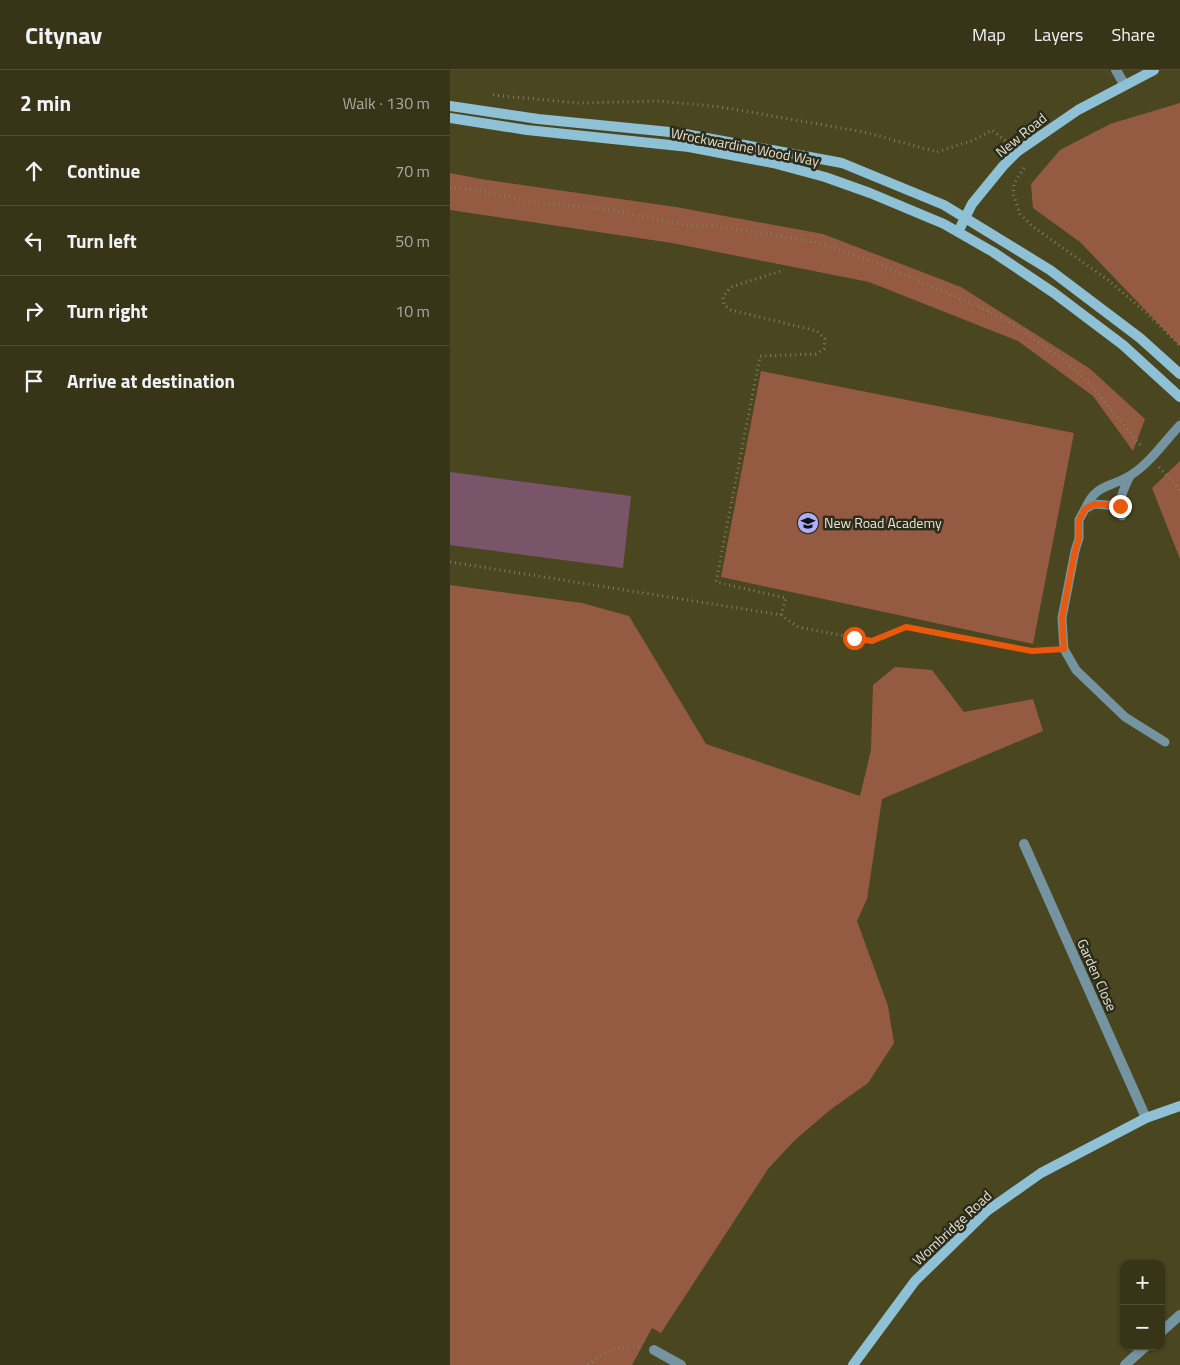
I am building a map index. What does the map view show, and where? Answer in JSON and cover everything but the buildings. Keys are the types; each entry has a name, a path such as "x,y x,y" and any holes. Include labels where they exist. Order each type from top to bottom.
{"main road":[{"name":"New Road","path":"958,232 972,204 1003,166 1018,152 1078,110 1124,84 1154,70"},
{"name":"Wrockwardine Wood Way","path":"450,106 538,119 680,134 842,164 926,198 965,217 1050,270 1140,338 1180,374"},
{"name":"Wrockwardine Wood Way","path":"450,118 527,130 689,147 773,163 834,180 919,213 993,252 1054,293 1123,345 1180,396"},
{"name":"Wombridge Road","path":"853,1365 915,1281 987,1212 1040,1173 1146,1118 1180,1106"}],"street":[{"path":"1116,70 1124,84"},
{"name":"Garden Close","path":"1024,844 1146,1118"},
{"path":"1165,1328 1180,1314"},
{"path":"654,1350 681,1365"},
{"path":"1125,1365 1142,1350"}],"lane":[{"path":"1165,742 1125,717 1076,670 1064,649 1062,618 1079,538 1079,520 1093,494 1130,476 1150,458 1180,425"},
{"path":"1122,516 1120,506 1123,491 1130,476"},
{"path":"1085,509 1094,504 1120,506"}],"path":[{"path":"488,95 578,103 659,101 721,107 864,132 937,152 974,140 992,130 1003,138"},
{"path":"1027,164 1014,183 1013,194 1020,214 1032,226 1108,280 1150,316 1180,346"},
{"path":"450,187 476,190 532,202 605,209 684,225 710,225 816,242 870,261 980,306 1013,324 1065,362 1088,382 1120,418 1150,458 1180,490"},
{"path":"782,615 786,598 716,582 760,356 816,354 824,349 825,339 817,331 731,310 724,305 723,296 732,287 784,270"},
{"path":"450,562 782,615 798,627 872,641 906,627 1032,651 1064,649"},
{"path":"588,1365 600,1355 616,1348 633,1346 654,1350"}],"shaded area":[{"path":"1180,103 1180,346 1080,242 1033,208 1031,184 1060,150 1110,124"},
{"path":"450,173 676,207 823,234 961,287 1089,368 1145,419 1133,451 1093,396 1018,341 869,282 672,243 450,210"},
{"path":"761,371 1074,433 1033,644 721,577"},
{"path":"1180,461 1180,559 1152,488"},
{"path":"450,585 582,603 629,616 706,744 860,796 871,750 873,685 895,667 932,670 964,712 1033,699 1043,731 882,799 867,899 857,921 888,1006 894,1043 868,1083 830,1110 795,1140 768,1169 661,1333 652,1328 632,1365 450,1365"}],"place":[{"name":"New Road Academy","path":"808,523"}],"route":[{"path":"854,638 872,641 906,627 1032,651 1064,649 1062,618 1079,538 1079,520 1085,509 1094,504 1120,506"}]}
